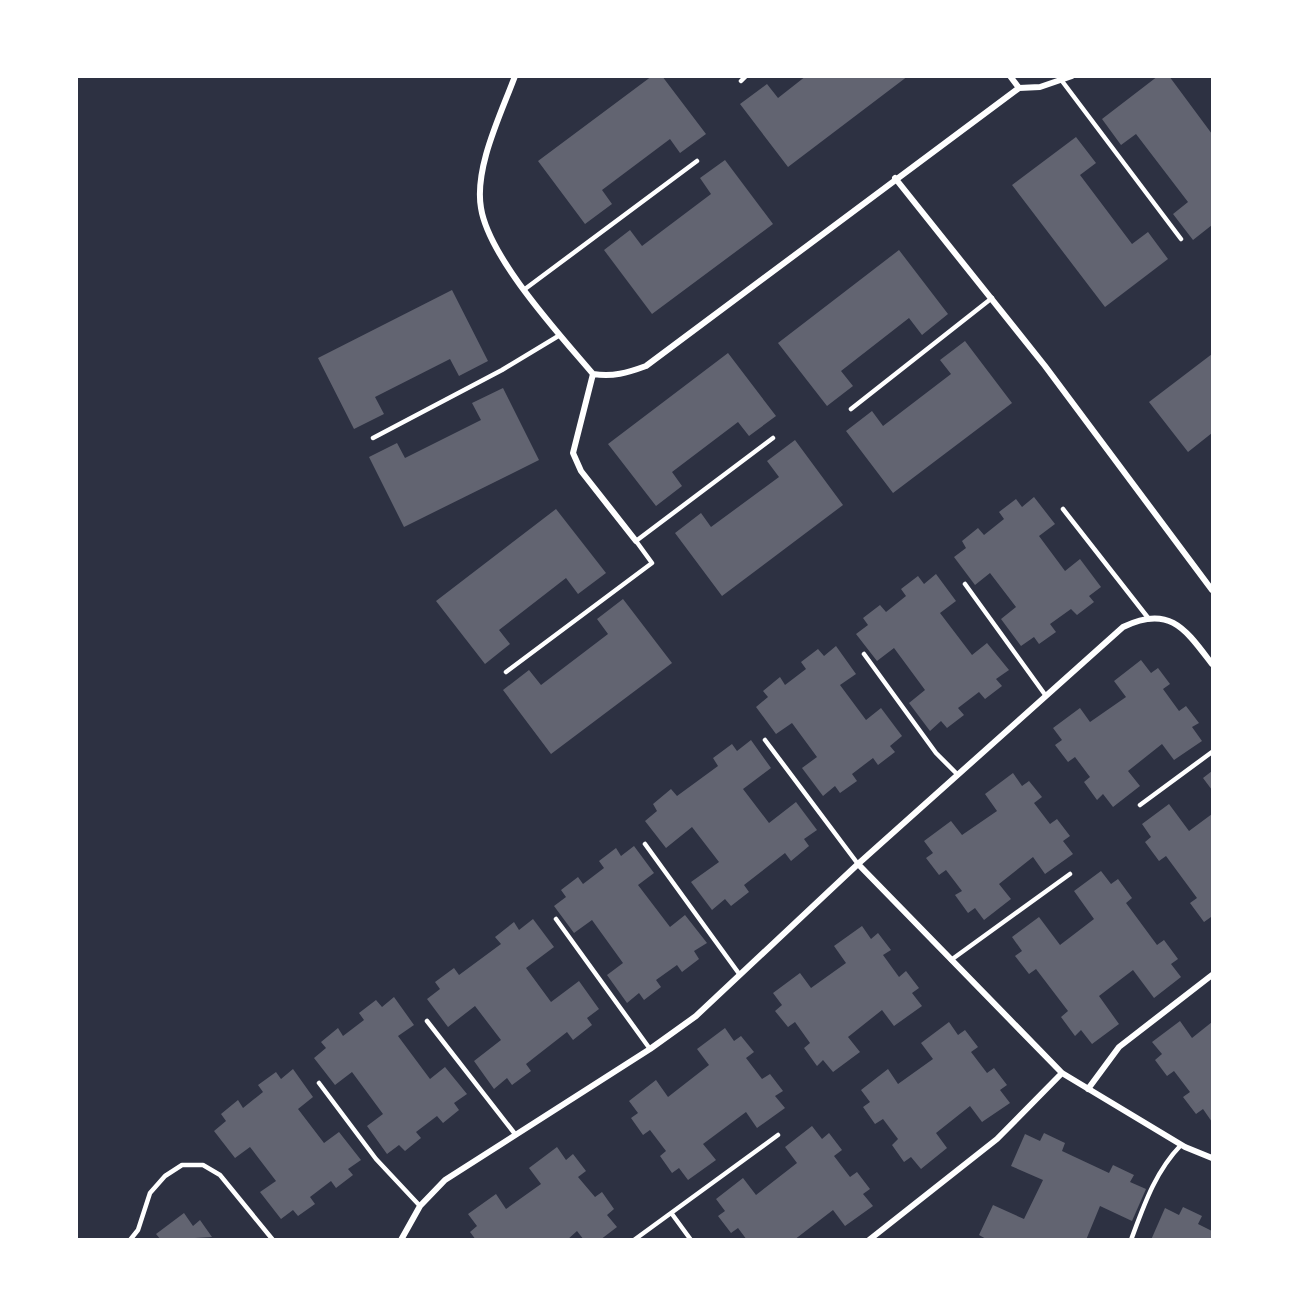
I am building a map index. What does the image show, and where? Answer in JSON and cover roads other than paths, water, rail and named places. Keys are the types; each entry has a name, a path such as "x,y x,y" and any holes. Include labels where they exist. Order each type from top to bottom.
{"street":[{"path":"515,76 490,145 482,178 481,208 491,238 525,289 592,374 607,376 625,374 646,366 895,178 1019,88 1040,87 1072,76"},
{"path":"1010,76 1019,88"},
{"path":"895,178 992,298 1212,590"},
{"path":"592,374 573,453 581,471 636,541"},
{"path":"401,1239 420,1206 445,1180 650,1049 696,1016 858,864 1123,627 1149,619 1162,618 1177,622 1188,632 1212,664"},
{"path":"858,864 1062,1073 1181,1145 1212,1158"},
{"path":"1088,1089 1119,1047 1212,975"},
{"path":"870,1239 997,1138 1062,1073"}],"lane":[{"path":"741,81 746,76"},
{"path":"1062,81 1181,239"},
{"path":"525,289 697,161"},
{"path":"851,409 992,298"},
{"path":"372,438 502,370 560,335"},
{"path":"506,672 652,563 636,541 773,438"},
{"path":"1063,508 1149,619"},
{"path":"965,584 1046,696"},
{"path":"864,654 936,753 958,775"},
{"path":"765,740 858,864"},
{"path":"1140,805 1212,752"},
{"path":"645,844 740,975"},
{"path":"951,960 1070,874"},
{"path":"556,919 650,1049"},
{"path":"427,1021 515,1134"},
{"path":"319,1083 376,1159 420,1206"},
{"path":"634,1239 778,1136"},
{"path":"1131,1239 1150,1189 1166,1162 1181,1145"},
{"path":"130,1239 138,1230 150,1193 165,1176 182,1165 203,1165 220,1175 273,1239"},
{"path":"672,1214 691,1239"}]}
